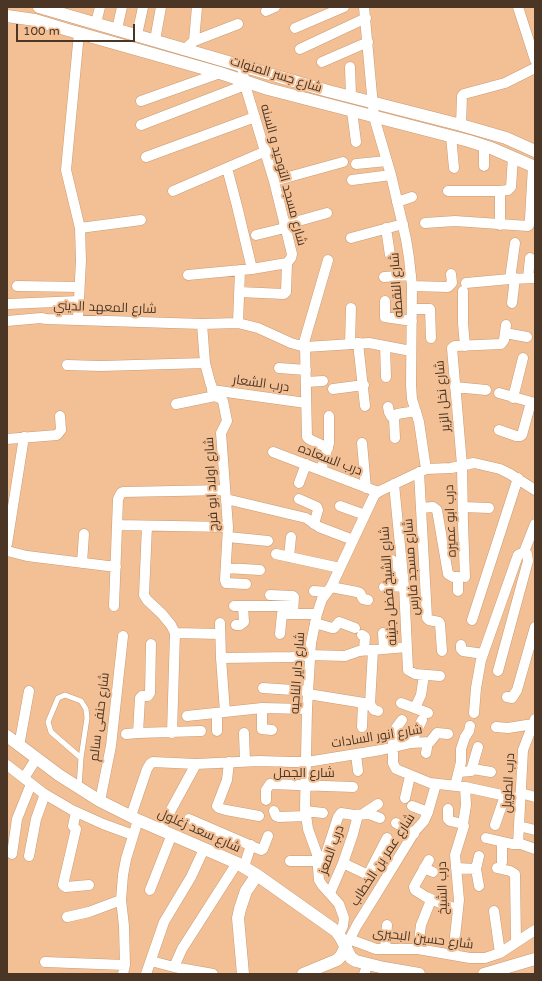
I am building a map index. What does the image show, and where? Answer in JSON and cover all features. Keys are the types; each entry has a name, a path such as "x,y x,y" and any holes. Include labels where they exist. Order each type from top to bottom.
{"street":[{"name":"شارع جسر المنوات","path":"39,7 67,10 96,23 184,50 461,125 506,138 535,151"},
{"path":"96,23 100,7"},
{"path":"117,29 122,7"},
{"path":"137,35 143,7"},
{"path":"155,40 161,7"},
{"path":"194,41 197,7"},
{"path":"295,28 344,7"},
{"name":"شارع النقطه","path":"364,7 374,117 391,175 406,239 411,275 411,392 416,411 422,470"},
{"path":"518,7 535,60"},
{"name":"شارع جسر المنوات","path":"7,16 35,20 220,73 268,89 484,145 534,167"},
{"path":"300,49 366,18"},
{"path":"184,50 194,41 238,24"},
{"path":"78,319 81,260 80,228 66,170 79,33"},
{"path":"322,62 368,42"},
{"name":"شارع مسجد التوحيد و السنه","path":"188,275 240,270 286,263 292,254 274,181 245,82 242,66"},
{"path":"350,67 351,96"},
{"path":"461,125 464,94 505,83 535,68"},
{"path":"141,101 220,73"},
{"path":"141,125 245,82"},
{"path":"352,111 356,142"},
{"path":"146,157 255,117"},
{"path":"451,136 454,168"},
{"path":"484,145 484,166"},
{"path":"173,191 266,151"},
{"path":"448,191 508,190 511,187 513,157"},
{"path":"356,164 387,161"},
{"path":"274,181 343,162"},
{"path":"425,223 455,221 528,226 533,219 534,167"},
{"path":"227,168 252,268"},
{"path":"352,180 391,175"},
{"path":"500,191 500,225"},
{"path":"397,202 412,197"},
{"path":"256,235 327,213"},
{"path":"80,228 141,220"},
{"path":"352,238 402,224"},
{"path":"386,228 390,255"},
{"path":"512,303 512,278 515,243"},
{"path":"465,346 463,323 464,287 512,278 532,278 530,258"},
{"name":"درب الشعار","path":"328,260 304,346 306,370 307,437 328,448"},
{"path":"239,292 284,294 286,292 286,263"},
{"path":"238,323 240,270"},
{"path":"412,286 448,287 452,283 451,274"},
{"path":"384,277 411,275"},
{"path":"17,286 79,287"},
{"path":"8,304 79,301"},
{"path":"385,301 384,317 431,334 430,309 412,309"},
{"path":"351,308 354,344 364,385 365,406"},
{"name":"شارع المعهد الديني","path":"7,321 41,318 202,324 238,323 258,328 291,343 304,346"},
{"name":"شارع اولاد ابو فرج","path":"202,324 205,363 214,393 223,401 227,421 221,433 228,532 225,580 226,583 246,584"},
{"name":"شارع نخل الزير","path":"462,465 453,346 501,344 504,340 506,329 527,337"},
{"path":"304,346 369,343 411,351"},
{"path":"385,346 386,377"},
{"path":"513,398 523,358"},
{"path":"67,365 101,366 205,363"},
{"path":"279,368 306,370"},
{"path":"306,382 323,381"},
{"path":"333,389 364,385"},
{"path":"455,387 486,390"},
{"name":"درب الشعار","path":"176,404 214,393 306,403"},
{"path":"499,393 533,403 530,427 522,435 520,436 499,430"},
{"path":"388,407 391,416 394,418 395,438"},
{"path":"394,418 397,414 416,411"},
{"path":"7,438 57,435 60,430 60,416"},
{"path":"321,470 328,448 329,416"},
{"path":"7,544 24,437"},
{"path":"362,443 366,488"},
{"name":"درب السعاده","path":"273,452 378,492"},
{"path":"378,492 422,470 450,468 474,463 500,470 518,478 535,490"},
{"path":"299,483 306,464"},
{"name":"درب ابو عميره","path":"462,465 466,577"},
{"name":"شارع مسجد فارس","path":"422,470 421,508 427,618 429,620 439,622 440,624 442,651"},
{"path":"472,620 518,478"},
{"name":"شارع الشيخ فضل جنينه","path":"394,484 404,580 407,648 405,673 440,676"},
{"path":"114,606 118,496 123,492 225,494 306,518 319,527 353,540"},
{"name":"شارع داير الناحيه","path":"344,940 344,918 339,904 319,880 318,861 308,829 306,814 307,709 310,655 316,618 322,599 329,590 372,500 378,492"},
{"path":"298,499 317,507 318,510 314,524"},
{"path":"340,506 365,515"},
{"path":"421,508 433,507 437,510 448,574 453,577 458,577 458,591"},
{"path":"463,507 489,508"},
{"path":"474,713 476,688 482,654 518,555 524,552 535,524"},
{"path":"117,525 228,532 268,541"},
{"path":"147,526 144,595 171,625 175,633 172,733"},
{"path":"82,563 84,534"},
{"path":"289,557 292,536"},
{"path":"7,550 27,556 116,567"},
{"path":"498,671 528,561 528,554 524,552"},
{"path":"276,554 340,568"},
{"path":"392,560 394,574 404,580"},
{"path":"226,568 260,570"},
{"path":"384,587 404,580"},
{"path":"314,591 329,590 357,592 360,593 363,599 368,600"},
{"path":"270,595 293,596 293,610"},
{"path":"236,625 240,625 244,622 239,606 293,610 316,618 332,628 334,628 339,622 359,631 365,637 368,650 366,703 362,727"},
{"path":"280,634 282,614 293,610"},
{"path":"217,731 221,712 220,623"},
{"path":"507,697 512,698 517,690 532,649 535,627"},
{"path":"175,633 220,634"},
{"path":"383,633 384,650"},
{"name":"شارع حنفى سالم","path":"100,801 111,746 123,636"},
{"path":"138,734 140,698 142,696 148,696 150,693 151,644"},
{"path":"461,644 461,649 463,651 482,654"},
{"path":"221,658 292,657 310,655 345,656 368,650 407,648"},
{"path":"415,708 421,695 424,675"},
{"path":"263,688 308,693 366,703 374,710 378,711"},
{"path":"19,746 30,691"},
{"path":"402,703 415,708 425,717 411,743"},
{"path":"262,708 262,729 272,730"},
{"path":"187,716 262,708 307,709"},
{"path":"402,720 396,728 393,737 394,767 401,772 436,784 460,786 505,796 535,797"},
{"path":"496,727 508,728 534,722"},
{"name":"درب الطويل","path":"518,844 523,750 530,741 534,722"},
{"name":"درب الشيخ","path":"453,955 461,904 455,855 464,826 466,805 460,786 459,772 461,749 470,726"},
{"path":"126,734 201,731"},
{"path":"244,733 246,761"},
{"name":"شارع انور السادات","path":"134,818 150,764 153,762 196,764 246,761 306,762 393,748 411,743 428,742 432,740 436,733 448,734"},
{"name":"شارع سعد زغلول","path":"7,736 36,759 100,801 160,830 241,865 257,875 327,924 344,940 351,958 366,969 419,974"},
{"path":"426,753 428,742"},
{"path":"473,769 478,747"},
{"path":"356,754 358,771"},
{"path":"12,854 17,819 36,759"},
{"path":"229,762 227,780 217,806 226,810 259,816"},
{"path":"160,830 196,764"},
{"path":"7,765 45,794 76,812 133,835"},
{"path":"459,772 469,772 473,769 491,772"},
{"path":"410,776 408,802 428,812"},
{"name":"شارع الجمل","path":"266,800 266,790 270,784 353,788"},
{"name":"شارع عمر بن الخطاب","path":"344,940 424,821 436,784"},
{"path":"29,856 34,825 45,794"},
{"path":"495,825 505,796"},
{"path":"361,815 378,804"},
{"path":"448,809 448,819 450,821 463,824"},
{"path":"274,811 276,816 279,817 323,813"},
{"path":"76,812 73,825 76,829 63,885 66,887 89,885"},
{"path":"290,861 323,860 328,853 339,814 374,815 380,818"},
{"name":"درب المعز","path":"330,893 343,864 361,815"},
{"path":"45,962 124,970 122,900 124,867 133,835 134,818"},
{"path":"189,819 263,850 268,836"},
{"path":"396,823 414,834"},
{"path":"519,826 535,830"},
{"path":"150,890 172,834"},
{"path":"343,864 368,875 387,838"},
{"path":"486,838 535,849"},
{"path":"502,842 500,865 515,874 516,942"},
{"path":"174,967 182,949 241,865 251,846"},
{"path":"146,974 164,922 191,876 204,849"},
{"path":"479,856 476,869 479,886"},
{"path":"428,867 414,887 415,890 431,900 461,904"},
{"path":"456,868 476,869"},
{"path":"243,974 238,918 246,891 257,875"},
{"path":"67,917 89,912 122,900"},
{"path":"418,949 421,924 431,900"},
{"path":"494,911 500,953"},
{"path":"385,949 387,925"},
{"name":"شارع حسين البحيرى","path":"344,940 370,947 385,949 418,949 470,958 485,958 500,953 535,930"},
{"path":"303,974 321,970 337,960 341,956 344,940"},
{"path":"484,974 513,970 535,959"},
{"path":"151,961 213,974"}],"lane":[{"path":"79,788 81,758 87,718 86,709 81,701 65,695 58,698 48,722 51,732 81,758"}]}
